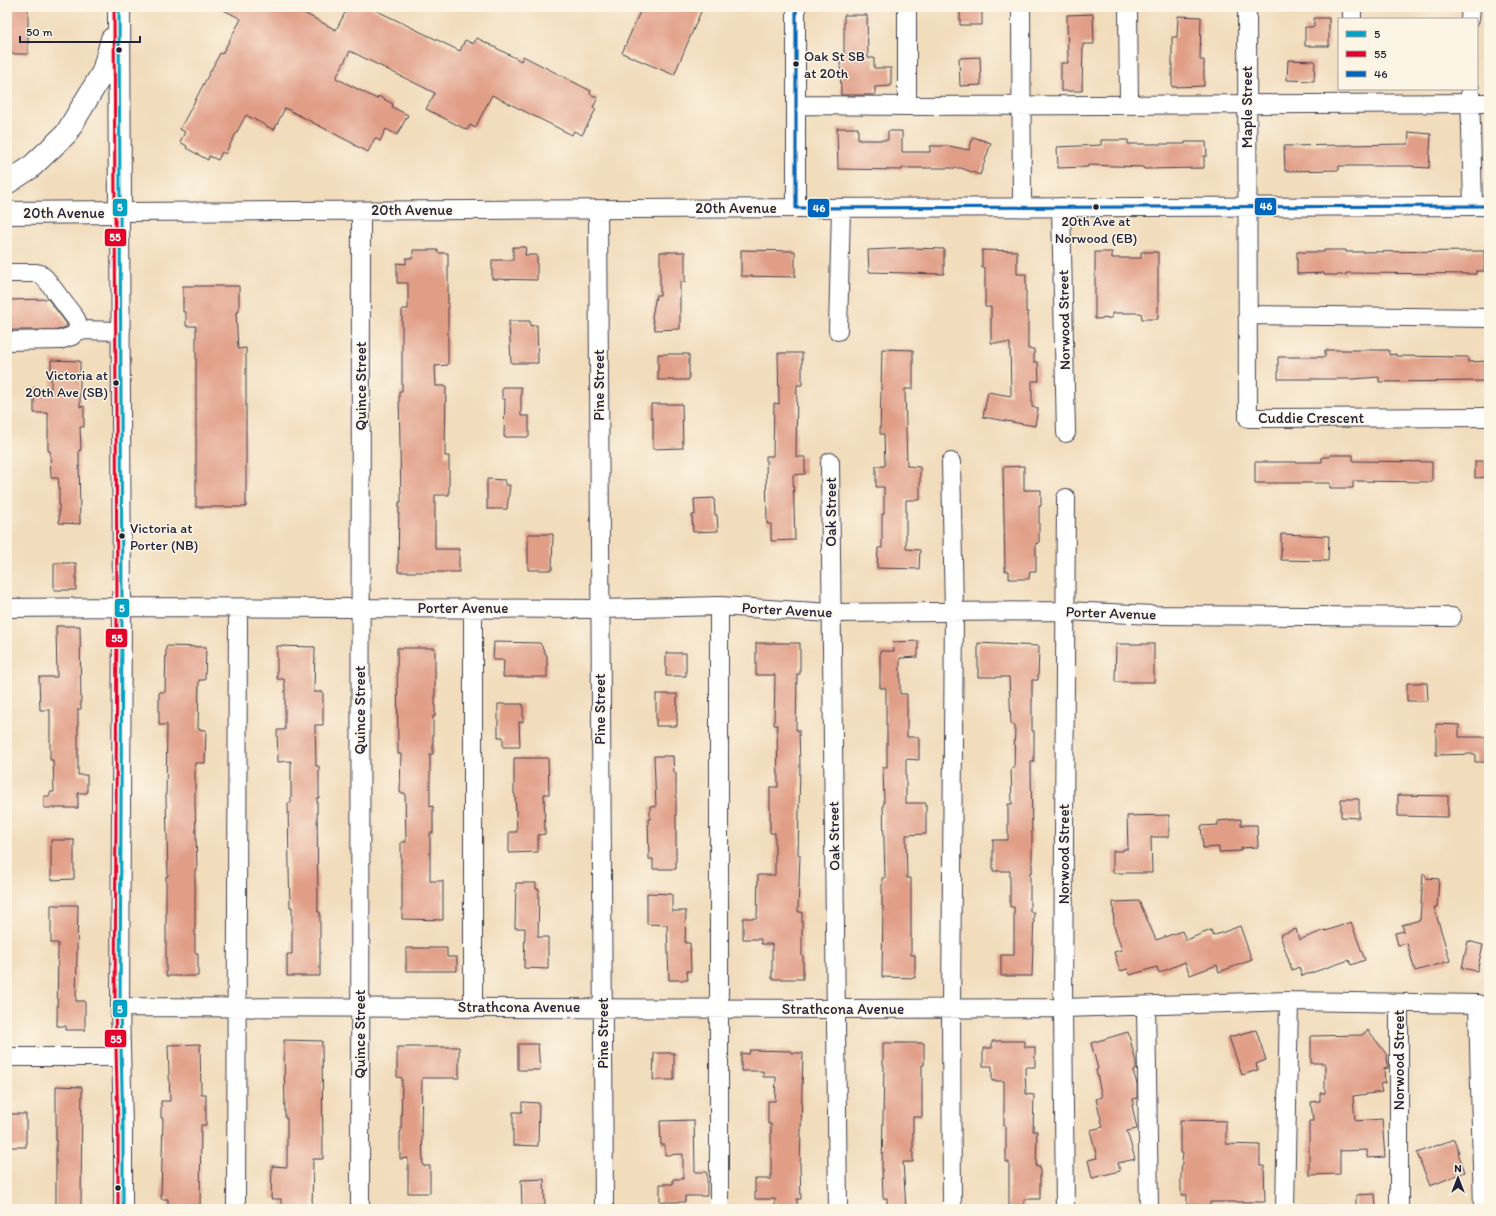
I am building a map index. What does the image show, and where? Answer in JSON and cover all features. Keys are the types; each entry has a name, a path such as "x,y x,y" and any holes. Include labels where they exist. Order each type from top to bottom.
{"highway":[{"path":"7,183 30,168 66,134 103,72 119,11"},
{"path":"119,11 120,212"},
{"name":"20th Avenue","path":"7,213 120,212"}],"street":[{"path":"796,7 796,208"},
{"path":"907,7 907,106"},
{"path":"1021,7 1022,207"},
{"path":"1128,7 1129,104"},
{"name":"Maple Street","path":"1247,7 1248,207"},
{"path":"1352,7 1352,18"},
{"path":"1470,18 1471,7"},
{"path":"796,105 1021,106 1247,104 1351,96 1470,96 1489,103"},
{"path":"1470,96 1481,206"},
{"name":"20th Avenue","path":"120,212 1481,206"},
{"name":"Norwood Street","path":"1061,207 1066,433"},
{"name":"Cuddie Crescent","path":"1248,207 1248,418 1489,418"},
{"path":"838,331 841,208"},
{"name":"Pine Street","path":"598,209 604,1209"},
{"name":"Quince Street","path":"360,1209 361,211"},
{"path":"120,212 122,607 120,1007 123,1128 123,1209"},
{"path":"7,273 40,274 45,278 76,319 78,324 78,330 72,336 60,340 7,341"},
{"path":"1248,315 1489,318"},
{"path":"78,330 121,331"},
{"name":"Oak Street","path":"830,462 838,1209"},
{"path":"951,462 954,611 951,1008 952,1209"},
{"name":"Norwood Street","path":"1065,1209 1063,1008 1066,498"},
{"path":"718,606 719,1209"},
{"name":"Porter Avenue","path":"7,608 600,609 718,606 831,613 1065,611 1154,615 1452,617"},
{"path":"236,1209 238,608"},
{"path":"473,608 473,1007"},
{"path":"1285,1209 1289,1002"},
{"name":"Strathcona Avenue","path":"120,1007 236,1006 836,1009 1063,1008 1289,1002 1399,1002"},
{"name":"Norwood Street","path":"1399,1209 1399,1002 1478,1004 1483,1209"},
{"path":"1146,1006 1149,1209"},
{"path":"7,1057 121,1057"}],"building":[{"path":"7,7 28,7 28,54 7,54"},
{"path":"218,7 293,7 336,30 348,7 369,7 460,51 465,40 473,44 477,38 521,61 523,56 591,91 590,94 598,98 593,107 596,109 582,135 574,131 572,135 492,95 475,128 470,125 467,130 426,109 435,93 350,51 336,78 377,99 378,96 393,104 392,107 408,115 397,135 386,129 380,141 375,138 368,152 285,108 274,130 246,115 225,154 222,152 218,160 209,156 208,160 186,148 187,146 180,142 185,132 180,129 220,53 222,54 241,19"},
{"path":"642,7 703,7 674,75 622,53"},
{"path":"960,7 982,7 982,25 960,25"},
{"path":"1093,14 1094,44 1083,44 1082,91 1061,91 1061,63 1068,63 1067,15"},
{"path":"844,15 867,15 868,58 874,58 874,68 891,68 891,86 875,87 875,95 841,95 840,59 844,58"},
{"path":"1178,16 1201,17 1200,60 1204,60 1204,86 1172,87 1172,37 1177,37"},
{"path":"1314,18 1329,18 1329,46 1305,46 1305,27 1314,27"},
{"path":"980,57 981,85 960,86 959,58"},
{"path":"1288,60 1315,61 1314,81 1287,80"},
{"path":"837,128 858,128 858,140 888,140 888,131 902,131 902,152 930,152 930,146 949,146 969,150 973,137 991,143 980,175 961,168 902,168 902,170 838,169"},
{"path":"1409,132 1431,134 1429,168 1413,166 1339,166 1339,170 1285,171 1284,146 1408,144"},
{"path":"1101,140 1128,140 1128,144 1185,144 1185,142 1206,142 1207,156 1204,156 1204,168 1144,169 1143,167 1088,165 1088,167 1058,168 1057,147 1101,145"},
{"path":"513,247 526,247 525,255 537,255 537,280 492,279 492,260 513,260"},
{"path":"910,248 944,249 944,274 869,272 868,250"},
{"path":"413,250 438,250 438,253 448,253 448,365 435,366 436,386 446,386 445,456 449,456 449,495 435,495 435,549 459,549 459,572 398,572 399,502 401,502 399,391 402,391 402,309 408,309 408,283 397,283 397,263 406,264 406,258 413,258"},
{"path":"741,250 795,251 795,277 741,276"},
{"path":"982,250 1017,251 1017,274 1026,274 1028,349 1034,349 1034,362 1038,362 1039,381 1032,381 1032,407 1038,408 1035,426 983,417 988,392 1011,396 1010,343 991,343 991,307 985,307 985,268 982,268"},
{"path":"1324,250 1346,250 1346,252 1484,251 1485,271 1476,271 1476,274 1297,274 1297,252 1324,252"},
{"path":"660,252 685,252 685,282 680,282 680,329 655,330 652,317 656,295 660,295"},
{"path":"1095,252 1112,252 1112,258 1141,258 1141,252 1158,252 1158,319 1142,319 1141,313 1112,313 1112,318 1095,319"},
{"path":"183,286 239,286 239,312 236,312 238,349 246,348 246,507 196,507 196,326 186,326 186,312 183,312"},
{"path":"48,299 67,324 66,327 58,330 7,330 7,300"},
{"path":"509,321 530,321 530,326 537,325 538,363 511,363"},
{"path":"882,349 913,350 913,389 905,389 907,466 920,467 920,500 906,500 906,549 920,550 919,569 877,568 878,548 882,548 882,514 884,514 884,487 876,487 876,466 885,466 884,434 880,434"},
{"path":"1325,350 1389,350 1389,355 1396,354 1396,356 1468,357 1468,362 1489,361 1489,381 1379,382 1379,377 1354,379 1278,379 1278,357 1325,357"},
{"path":"778,353 802,353 802,385 797,385 796,457 805,457 805,474 793,475 795,540 771,541 771,524 767,524 766,456 773,456 774,403 779,404"},
{"path":"658,354 689,354 689,380 658,380"},
{"path":"51,360 80,361 80,407 84,406 84,427 80,427 81,450 79,450 80,524 59,523 58,478 51,478 50,451 48,451 48,413 34,413 34,388 51,389"},
{"path":"502,387 521,387 521,416 529,416 529,437 504,437 505,399 502,399"},
{"path":"651,404 682,404 683,448 653,449 653,418 651,418"},
{"path":"1330,455 1353,455 1353,461 1432,462 1432,482 1353,481 1353,488 1330,488 1330,483 1255,483 1255,462 1322,462 1322,457 1330,457"},
{"path":"1475,461 1489,461 1489,477 1475,478"},
{"path":"1024,466 1024,490 1041,490 1041,506 1039,506 1039,543 1036,543 1036,571 1030,571 1029,579 1009,579 1009,571 1005,571 1003,467"},
{"path":"487,479 505,480 505,485 510,485 507,509 487,509"},
{"path":"714,498 718,531 693,532 692,515 695,515 694,499"},
{"path":"528,534 553,534 552,570 528,570"},
{"path":"1281,534 1329,536 1328,561 1281,560"},
{"path":"54,563 76,563 76,590 54,590"},
{"path":"56,626 80,626 81,709 78,709 78,775 87,775 87,793 78,793 78,808 44,808 44,796 50,796 50,792 54,792 53,760 50,760 50,710 40,710 39,677 57,677"},
{"path":"918,641 918,657 900,658 900,694 907,694 907,737 919,737 919,760 906,759 906,803 926,803 926,834 906,835 907,878 911,878 911,955 915,955 915,978 882,977 882,878 885,878 883,767 887,767 887,725 886,688 880,688 880,651 894,651 893,642"},
{"path":"494,642 540,643 547,656 547,677 503,677 504,660 493,660"},
{"path":"756,643 800,643 800,674 797,674 796,730 799,730 800,766 798,855 800,855 798,912 802,912 803,979 772,979 772,944 761,944 761,939 743,939 743,918 757,918 758,875 775,875 775,833 770,833 770,787 778,787 777,725 774,725 775,675 756,675"},
{"path":"978,643 1039,646 1038,680 1032,680 1032,731 1034,731 1034,762 1031,762 1032,872 1030,872 1030,912 1034,912 1032,976 1001,976 1001,955 1014,955 1014,907 1010,907 1010,871 993,871 993,840 1008,840 1008,804 1012,804 1011,768 1014,768 1015,725 1011,725 1009,677 978,677"},
{"path":"1116,644 1154,644 1154,682 1115,682"},
{"path":"166,646 206,647 205,680 199,680 198,729 206,730 205,763 195,763 197,870 195,870 195,953 198,953 198,976 166,976 166,876 168,876 166,797 167,725 159,725 159,692 165,692"},
{"path":"277,646 315,647 314,692 323,692 323,725 315,725 316,766 319,766 319,798 317,798 320,976 287,976 287,954 292,954 292,907 290,907 288,803 291,803 291,761 278,762 277,730 285,730 285,688 284,679 277,679"},
{"path":"397,648 435,648 435,716 433,716 433,754 430,754 430,807 433,806 433,833 430,833 430,881 443,881 443,920 402,919 401,842 406,842 405,793 400,793 401,754 398,754"},
{"path":"666,653 686,653 686,676 666,676"},
{"path":"1407,683 1427,683 1428,701 1407,701"},
{"path":"656,694 677,694 677,726 656,726"},
{"path":"498,704 523,704 523,722 519,722 520,747 503,747 503,737 498,737"},
{"path":"1436,724 1459,725 1459,737 1489,737 1489,762 1475,762 1475,754 1436,755"},
{"path":"654,756 673,756 674,773 676,773 676,869 653,869 653,859 649,859 648,819 650,819 650,806 656,807"},
{"path":"514,758 548,758 549,794 544,794 545,834 538,835 538,852 509,853 509,832 517,832 514,794"},
{"path":"1398,795 1448,796 1448,817 1398,816"},
{"path":"1341,799 1359,799 1359,818 1341,817"},
{"path":"1169,815 1169,837 1151,837 1152,873 1113,873 1113,851 1123,851 1123,849 1128,849 1127,816"},
{"path":"1241,819 1241,825 1257,825 1258,847 1241,848 1241,851 1219,852 1219,847 1203,848 1201,826 1218,825 1218,821"},
{"path":"51,840 74,840 74,879 51,880"},
{"path":"1423,874 1425,874 1426,878 1439,879 1437,907 1434,907 1450,961 1415,971 1407,943 1398,945 1395,933 1404,931 1402,925 1420,920"},
{"path":"516,883 536,883 536,889 539,889 538,937 548,937 548,969 524,968 525,928 515,928"},
{"path":"647,893 672,894 672,911 686,911 685,943 690,943 691,971 687,971 688,980 669,980 667,925 647,924"},
{"path":"1139,901 1156,940 1182,931 1186,940 1211,930 1213,936 1240,926 1252,960 1219,972 1217,965 1190,975 1185,962 1159,973 1157,967 1130,975 1128,969 1120,971 1114,952 1122,950 1114,926 1113,902"},
{"path":"51,905 78,905 76,1001 85,1001 85,1030 66,1030 66,1026 57,1026 58,943 51,943"},
{"path":"1351,922 1365,960 1351,965 1349,960 1302,976 1299,967 1292,970 1280,935 1296,929 1299,940"},
{"path":"1468,941 1483,945 1477,971 1462,968"},
{"path":"406,948 447,948 447,957 457,957 457,971 406,971"},
{"path":"1256,1030 1266,1060 1256,1064 1258,1070 1242,1075 1229,1037"},
{"path":"1368,1030 1387,1055 1388,1068 1384,1069 1385,1083 1380,1084 1382,1092 1353,1096 1355,1121 1382,1119 1385,1157 1367,1158 1367,1150 1340,1151 1340,1174 1309,1175 1309,1121 1313,1121 1311,1102 1320,1101 1320,1093 1325,1093 1325,1063 1311,1063 1311,1036 1362,1035"},
{"path":"1128,1032 1136,1062 1136,1070 1133,1071 1137,1084 1137,1098 1133,1099 1134,1104 1132,1105 1137,1129 1127,1131 1135,1159 1118,1163 1120,1171 1092,1178 1088,1160 1097,1158 1090,1130 1103,1127 1096,1099 1102,1097 1096,1070 1098,1069 1091,1043"},
{"path":"284,1040 322,1041 323,1159 313,1159 312,1209 281,1209 281,1199 271,1199 272,1166 287,1167"},
{"path":"992,1041 1025,1041 1025,1047 1035,1047 1035,1067 1025,1067 1026,1094 1034,1095 1033,1131 1037,1131 1036,1167 1040,1167 1040,1199 1024,1199 1024,1209 1009,1209 1009,1162 1006,1162 1004,1081 992,1081 992,1066 983,1066 983,1048 992,1048"},
{"path":"883,1043 924,1043 924,1065 922,1065 922,1117 913,1117 913,1162 903,1162 906,1209 887,1209 887,1198 883,1198"},
{"path":"200,1044 201,1094 206,1094 206,1125 201,1125 200,1209 168,1209 168,1199 161,1199 163,1118 161,1118 161,1101 170,1101 168,1045"},
{"path":"518,1044 538,1044 540,1070 518,1070"},
{"path":"397,1047 459,1047 459,1078 422,1078 421,1131 423,1166 430,1166 430,1193 408,1193 408,1158 400,1159 402,1078 397,1077"},
{"path":"750,1050 791,1051 791,1053 803,1053 800,1167 801,1199 797,1199 797,1209 775,1209 775,1199 755,1199 755,1179 771,1179 771,1124 768,1124 768,1101 775,1101 776,1077 763,1077 763,1071 741,1071 741,1053 749,1054"},
{"path":"654,1053 674,1053 674,1080 653,1080"},
{"path":"56,1086 82,1087 81,1209 56,1209"},
{"path":"522,1102 539,1103 538,1146 513,1145 513,1112 522,1112"},
{"path":"7,1114 26,1114 26,1147 7,1147"},
{"path":"694,1120 695,1172 707,1172 707,1196 685,1196 685,1202 660,1202 660,1184 673,1184 673,1179 683,1179 683,1154 665,1155 665,1145 661,1145 660,1121"},
{"path":"1180,1120 1226,1121 1226,1144 1260,1145 1260,1166 1264,1166 1265,1202 1210,1202 1210,1207 1187,1207 1187,1195 1181,1195 1183,1153 1180,1153"},
{"path":"1454,1139 1465,1172 1430,1186 1417,1153"},
{"path":"544,1179 545,1206 522,1206 521,1180"},
{"path":"1375,1194 1376,1208 1356,1209 1356,1195"}],"transit line":[{"name":"55","path":"114,7 117,607 115,1007 118,1128 118,1209"},
{"name":"5","path":"119,7 122,607 120,1007 123,1128 123,1209"},
{"name":"46","path":"796,7 796,208 1489,206"}],"place":[{"name":"Oak St SB at 20th","path":"796,64"},
{"name":"20th Ave at Norwood (EB)","path":"1096,207"},
{"name":"Victoria at 20th Ave (SB)","path":"116,383"},
{"name":"Victoria at Porter (NB)","path":"122,536"}]}
